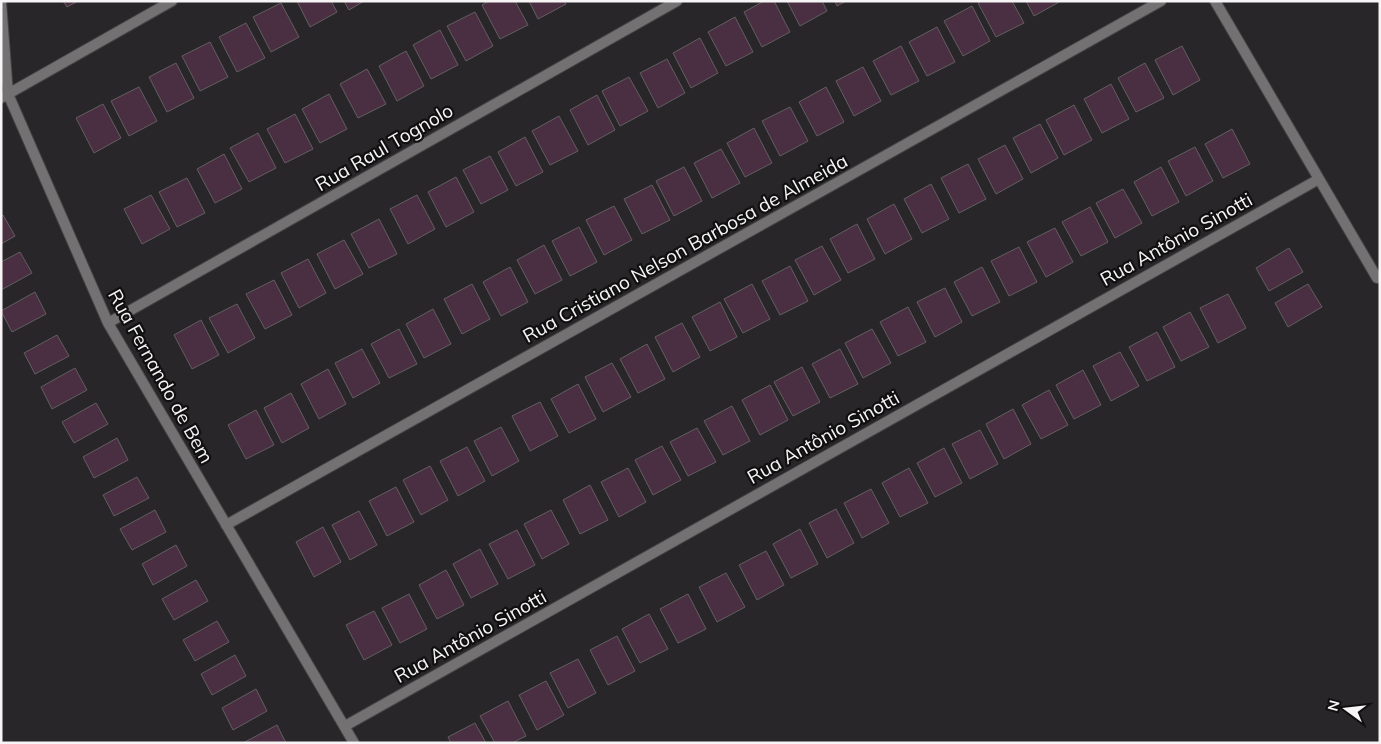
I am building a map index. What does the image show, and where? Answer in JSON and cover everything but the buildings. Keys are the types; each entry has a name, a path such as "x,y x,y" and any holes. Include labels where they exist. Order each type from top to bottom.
{"street":[{"path":"5,96 172,1"},
{"name":"Rua Raul Tognolo","path":"108,323 677,1"},
{"name":"Rua Cristiano Nelson Barbosa de Almeida","path":"226,525 1161,1"},
{"path":"1216,1 1377,278"},
{"name":"Rua Fernando de Bem","path":"1,2 5,96 108,323 354,743"},
{"name":"Rua Antônio Sinotti","path":"345,726 1319,178"}]}
